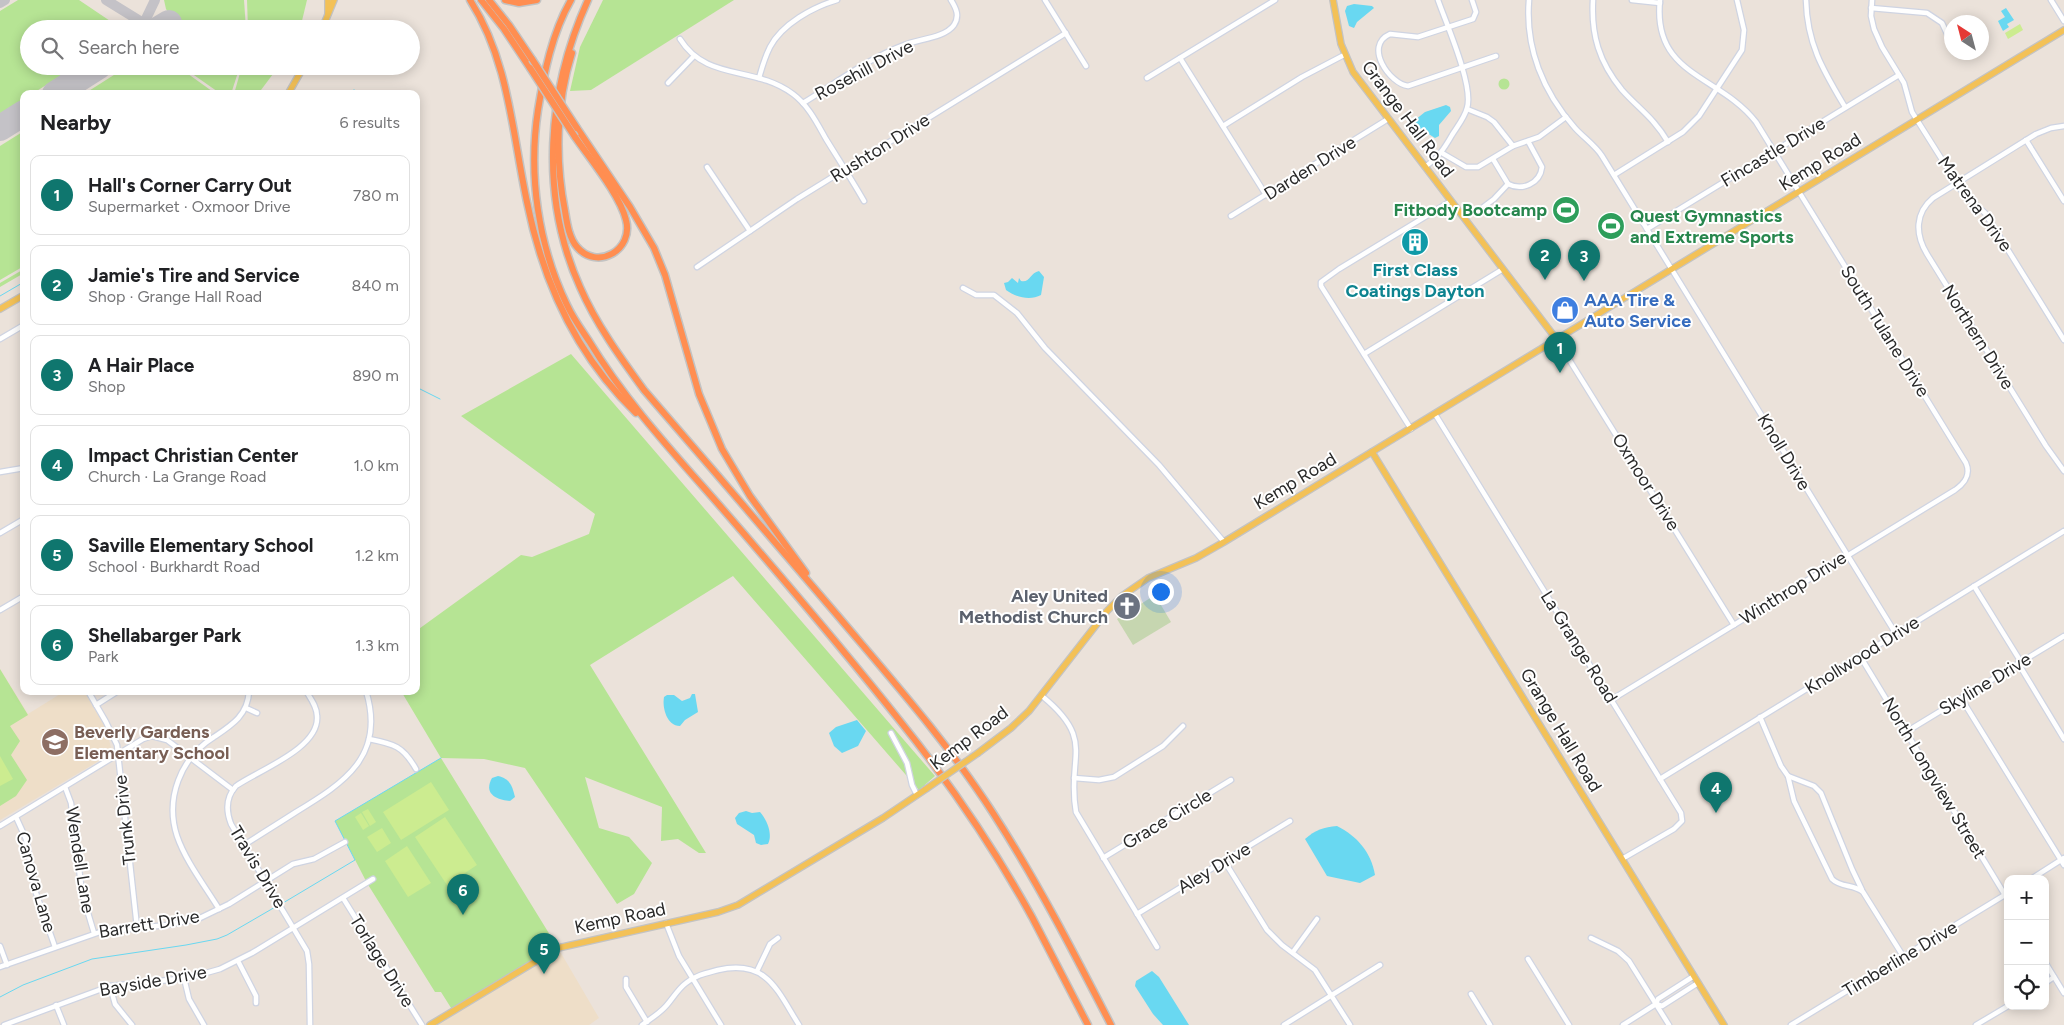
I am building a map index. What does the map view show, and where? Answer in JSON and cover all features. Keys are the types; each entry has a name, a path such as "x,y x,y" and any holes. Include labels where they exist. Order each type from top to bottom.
{"highway":[{"path":"470,0 488,34 502,71 526,202 537,246 550,284 565,317 591,359 620,397 659,435"},
{"path":"481,0 504,29 530,68 575,137 614,195 627,222 627,237 623,245 618,251 607,257 598,258 586,255 580,251 572,240 563,200 559,159 561,108 570,60 589,0"},
{"path":"489,0 532,59 630,207 654,248 665,275 699,394 722,449 750,496 833,610"},
{"path":"504,0 524,3 537,0"},
{"path":"571,0 555,38 544,74 536,125 534,163 537,203 544,240 552,270 568,308 610,376 789,586 901,722 948,785 987,843 1031,915 1088,1025"},
{"path":"589,0 575,28 564,64 557,102 553,152 556,210 564,246 579,287 619,356 644,390 927,722 993,812 1056,919 1111,1025"}],"main road":[{"path":"328,0 328,13"},
{"path":"325,20 334,0"},
{"name":"Grange Hall Road","path":"1333,0 1344,55 1353,72 1557,340"},
{"name":"Kemp Road","path":"430,1025 558,948 718,912 738,905 917,795 1011,728 1042,696 1107,611 1122,596 1148,578 1196,558 1224,542 2064,30"},
{"path":"290,90 299,75"},
{"path":"0,309 20,297"},
{"name":"Grange Hall Road","path":"1372,452 1724,1025"}],"street":[{"path":"759,78 770,47 780,33 806,14 837,0"},
{"name":"Rosehill Drive","path":"803,103 887,53 950,29 955,23 957,16 950,0"},
{"path":"1045,0 1086,66"},
{"path":"1147,78 1275,0"},
{"path":"1425,167 1442,153 1467,108 1468,94 1462,68 1438,0"},
{"path":"1472,0 1476,12 1475,17 1418,38 1397,34 1386,36 1378,45 1377,53 1395,80 1405,86 1496,56"},
{"name":"Knoll Drive","path":"1529,0 1529,31 1536,61 1546,86 1566,116 1597,149 1614,175 1896,634"},
{"path":"1593,0 1593,31 1602,58 1622,90 1656,123 1668,142"},
{"path":"1632,0 1660,1"},
{"path":"1614,175 1668,142 1693,124 1717,90 1740,56 1743,46 1744,30 1737,0"},
{"path":"1806,0 1806,21 1814,51 1845,107"},
{"name":"Matrena Drive","path":"1872,0 1872,23 1876,36 1906,87 1909,106 1956,184 1965,196 1986,213 2064,340"},
{"path":"2051,0 2064,20"},
{"name":"South Tulane Drive","path":"1660,1 1661,29 1668,48 1681,65 1739,105 1753,117 1966,462 1968,472"},
{"path":"1871,8 1927,13 1942,23 1944,27"},
{"name":"Rushton Drive","path":"696,267 845,169 1066,34"},
{"path":"680,39 694,56 709,65 759,78 781,86 803,103 864,201"},
{"path":"1223,126 1323,65 1344,55"},
{"path":"668,83 694,56"},
{"path":"1180,58 1266,195"},
{"name":"Fincastle Drive","path":"1647,229 1899,74"},
{"path":"1467,108 1487,116 1513,146"},
{"path":"1442,153 1466,167 1478,166 1513,146 1539,137 1566,116"},
{"name":"Darden Drive","path":"1231,216 1388,120"},
{"path":"1956,184 2026,140 2045,130 2064,126"},
{"path":"2026,140 2064,201"},
{"path":"1493,159 1508,184 1516,187 1526,186 1535,181 1542,167 1528,141"},
{"path":"707,167 750,231"},
{"path":"1478,211 1508,184"},
{"name":"Northern Drive","path":"1956,184 1933,198 1925,206 1918,232 1922,246 2050,452 2064,471"},
{"path":"1411,429 1321,282 1451,201"},
{"path":"1364,354 1503,269"},
{"path":"963,288 976,295 994,295 1018,313 1045,348 1159,465 1224,542"},
{"path":"0,340 20,328"},
{"name":"Oxmoor Drive","path":"1557,340 1734,624"},
{"name":"La Grange Road","path":"1435,414 1682,813 1682,821 1674,829 1622,858"},
{"path":"0,472 20,469"},
{"name":"Winthrop Drive","path":"1611,700 1955,490 1965,481 1968,472"},
{"path":"0,533 20,520"},
{"name":"Knollwood Drive","path":"1660,778 2064,531"},
{"path":"1974,586 2064,739"},
{"path":"0,610 20,598"},
{"name":"Skyline Drive","path":"1906,732 2064,636"},
{"name":"North Longview Street","path":"1860,656 2004,891"},
{"name":"Trunk Drive","path":"90,695 114,739 118,754 137,927"},
{"path":"96,705 112,695"},
{"path":"219,909 184,851 175,829 173,808 175,790 190,758 203,744 232,725 246,708 248,695"},
{"path":"0,826 143,739 152,736 167,740 233,790 300,747 312,735 316,726 317,716 315,706 308,695"},
{"path":"244,845 340,784 357,765 369,739 371,716 367,695"},
{"path":"1042,696 1064,716 1074,734 1077,757 1074,778 1076,812 1157,947"},
{"path":"1961,698 2062,859 2064,866"},
{"path":"246,708 257,713"},
{"path":"1760,717 1781,766 1788,776 1794,801 1832,879 1837,884 1858,888 1863,892"},
{"path":"1074,778 1099,780 1114,777 1163,746 1183,726"},
{"path":"891,733 907,763 912,785 917,795"},
{"path":"369,739 399,747 406,753 416,769"},
{"path":"1788,776 1814,786 1821,793 1863,892 1903,956"},
{"name":"Grace Circle","path":"1103,858 1231,780"},
{"name":"Wendell Lane","path":"65,787 71,803 82,893 94,933"},
{"name":"Travis Drive","path":"233,790 228,804 231,824 304,945 308,957 310,1025"},
{"name":"Canova Lane","path":"16,817 26,839 36,893 55,947"},
{"name":"Aley Drive","path":"1137,914 1290,821"},
{"name":"Barrett Drive","path":"0,967 94,933 183,923 200,918 219,909 293,864 314,859 345,842"},
{"path":"2037,875 2062,859"},
{"path":"1225,862 1267,930 1274,938 1315,970 1350,1025"},
{"name":"Bayside Drive","path":"4,1025 110,986 184,978 210,973 238,961 373,879"},
{"name":"Timberline Drive","path":"1791,1025 2004,895"},
{"name":"Torlage Drive","path":"343,898 422,1025"},
{"path":"1293,952 1317,919"},
{"path":"666,923 677,952 721,1025"},
{"path":"758,971 770,944 778,938"},
{"path":"1591,938 1624,956 1632,965 1669,1025"},
{"path":"0,946 7,965"},
{"path":"1528,959 1569,1025"},
{"path":"238,961 256,996 256,1003"},
{"path":"1284,1025 1380,965"},
{"path":"2047,965 2064,993"},
{"path":"642,1025 662,1011 680,989 693,978 731,967 746,967 758,971 772,982 799,1025"},
{"path":"1623,1025 1656,1004 1658,999 1694,976"},
{"path":"2049,980 2054,977"},
{"path":"184,978 188,999 204,1025"},
{"path":"626,979 626,987 647,1022"},
{"path":"1656,1004 1662,1006 1698,983"},
{"path":"110,986 115,1004 132,1025"},
{"path":"1471,994 1490,1025"},
{"path":"56,1005 64,1025"},
{"path":"1976,1025 2004,1008"}],"shaded area":[{"name":"Beverly Gardens Elementary School","path":"0,669 28,714 59,695 86,695 107,730 112,753 0,820"},
{"path":"558,948 599,1018 589,1025 430,1025"}],"green space":[{"path":"18,0 79,0 109,20 20,20 20,75 62,75 38,90 20,90 20,102 0,114 0,11"},
{"path":"164,0 244,0 245,20 173,20 166,9"},
{"path":"247,0 307,0 302,20 248,20"},
{"path":"603,0 734,0 591,90 570,91 580,47"},
{"path":"2020,24 2023,30 2008,39 2005,33"},
{"path":"114,75 190,75 210,90 90,90"},
{"path":"194,75 237,75 232,90 215,90"},
{"path":"239,75 272,75 261,90 235,90"},
{"path":"1502,79 1506,79 1509,84 1508,88 1502,89 1499,86 1499,82"},
{"path":"20,134 20,268 0,280 0,146"},
{"path":"20,271 20,275 0,287 0,283"},
{"path":"571,354 935,776 919,790 733,576 590,665 706,853 699,853 678,839 661,841 662,807 585,777 599,828 629,837 652,863 634,894 617,904 525,768 484,759 441,758 403,695 420,695 420,628 521,555 532,557 589,534 595,514 461,416"},
{"path":"1155,595 1171,622 1133,645 1117,619"},
{"path":"0,669 28,715 10,726 20,741 11,755 27,780 16,796 0,806"},
{"path":"0,756 13,779 0,786"},
{"path":"441,758 558,948 453,1011 441,992 435,992 367,883 335,821"},
{"path":"431,782 449,810 401,840 383,812"},
{"path":"368,809 376,822 370,826 362,812"},
{"path":"361,813 369,826 363,830 355,817"},
{"path":"445,817 477,865 447,885 415,837"},
{"path":"382,828 391,843 377,852 367,837"},
{"path":"407,846 431,883 408,897 385,861"}],"water":[{"path":"1354,4 1372,6 1374,8 1357,22 1354,28 1349,26 1345,11 1347,6"},
{"path":"2006,8 2014,20 2007,24 2009,27 2003,31 1998,21 2005,17 2001,11"},
{"path":"1446,105 1450,107 1451,111 1439,125 1439,136 1435,138 1416,126 1415,120 1425,112"},
{"path":"1039,271 1044,277 1041,295 1032,298 1023,297 1014,295 1006,290 1004,283 1012,278 1018,283 1019,278 1021,281 1026,281"},
{"path":"692,694 695,694 698,712 685,720 680,726 675,725 666,716 664,697 674,695 682,701 690,698"},
{"path":"857,720 866,731 858,746 842,753 834,746 829,733 836,727"},
{"path":"498,776 508,781 511,786 515,797 510,801 496,798 490,792 489,788 492,778"},
{"path":"746,811 752,813 760,812 763,815 770,832 768,844 761,845 756,843 754,835 737,824 735,818 739,813"},
{"path":"1337,826 1351,835 1362,846 1370,859 1375,875 1360,883 1327,876 1305,839 1312,833"},
{"path":"1152,971 1159,977 1189,1025 1163,1025 1153,1014 1135,986 1136,981"}],"waterway":[{"path":"0,296 20,284"},
{"path":"420,389 440,399"},
{"path":"283,903 355,860 335,821 441,758"},
{"path":"0,997 23,985 92,959 217,939 277,906"}],"taxiway":[{"path":"0,3 5,0"},
{"path":"106,0 138,20"},
{"path":"145,20 155,0"}],"runway":[{"path":"61,90 85,75"},
{"path":"0,128 20,116"}],"place":[{"name":"Fitbody Bootcamp","path":"1566,210"},
{"name":"Quest Gymnastics and Extreme Sports","path":"1611,226"},
{"name":"First Class Coatings Dayton","path":"1415,242"},
{"name":"Jamie's Tire and Service","path":"1545,280"},
{"name":"A Hair Place","path":"1584,281"},
{"name":"AAA Tire & Auto Service","path":"1565,310"},
{"name":"Hall's Corner Carry Out","path":"1560,373"},
{"name":"Aley United Methodist Church","path":"1127,606"},
{"name":"Beverly Gardens Elementary School","path":"55,742"},
{"name":"Impact Christian Center","path":"1716,813"},
{"name":"Shellabarger Park","path":"463,915"},
{"name":"Saville Elementary School","path":"544,974"}]}
